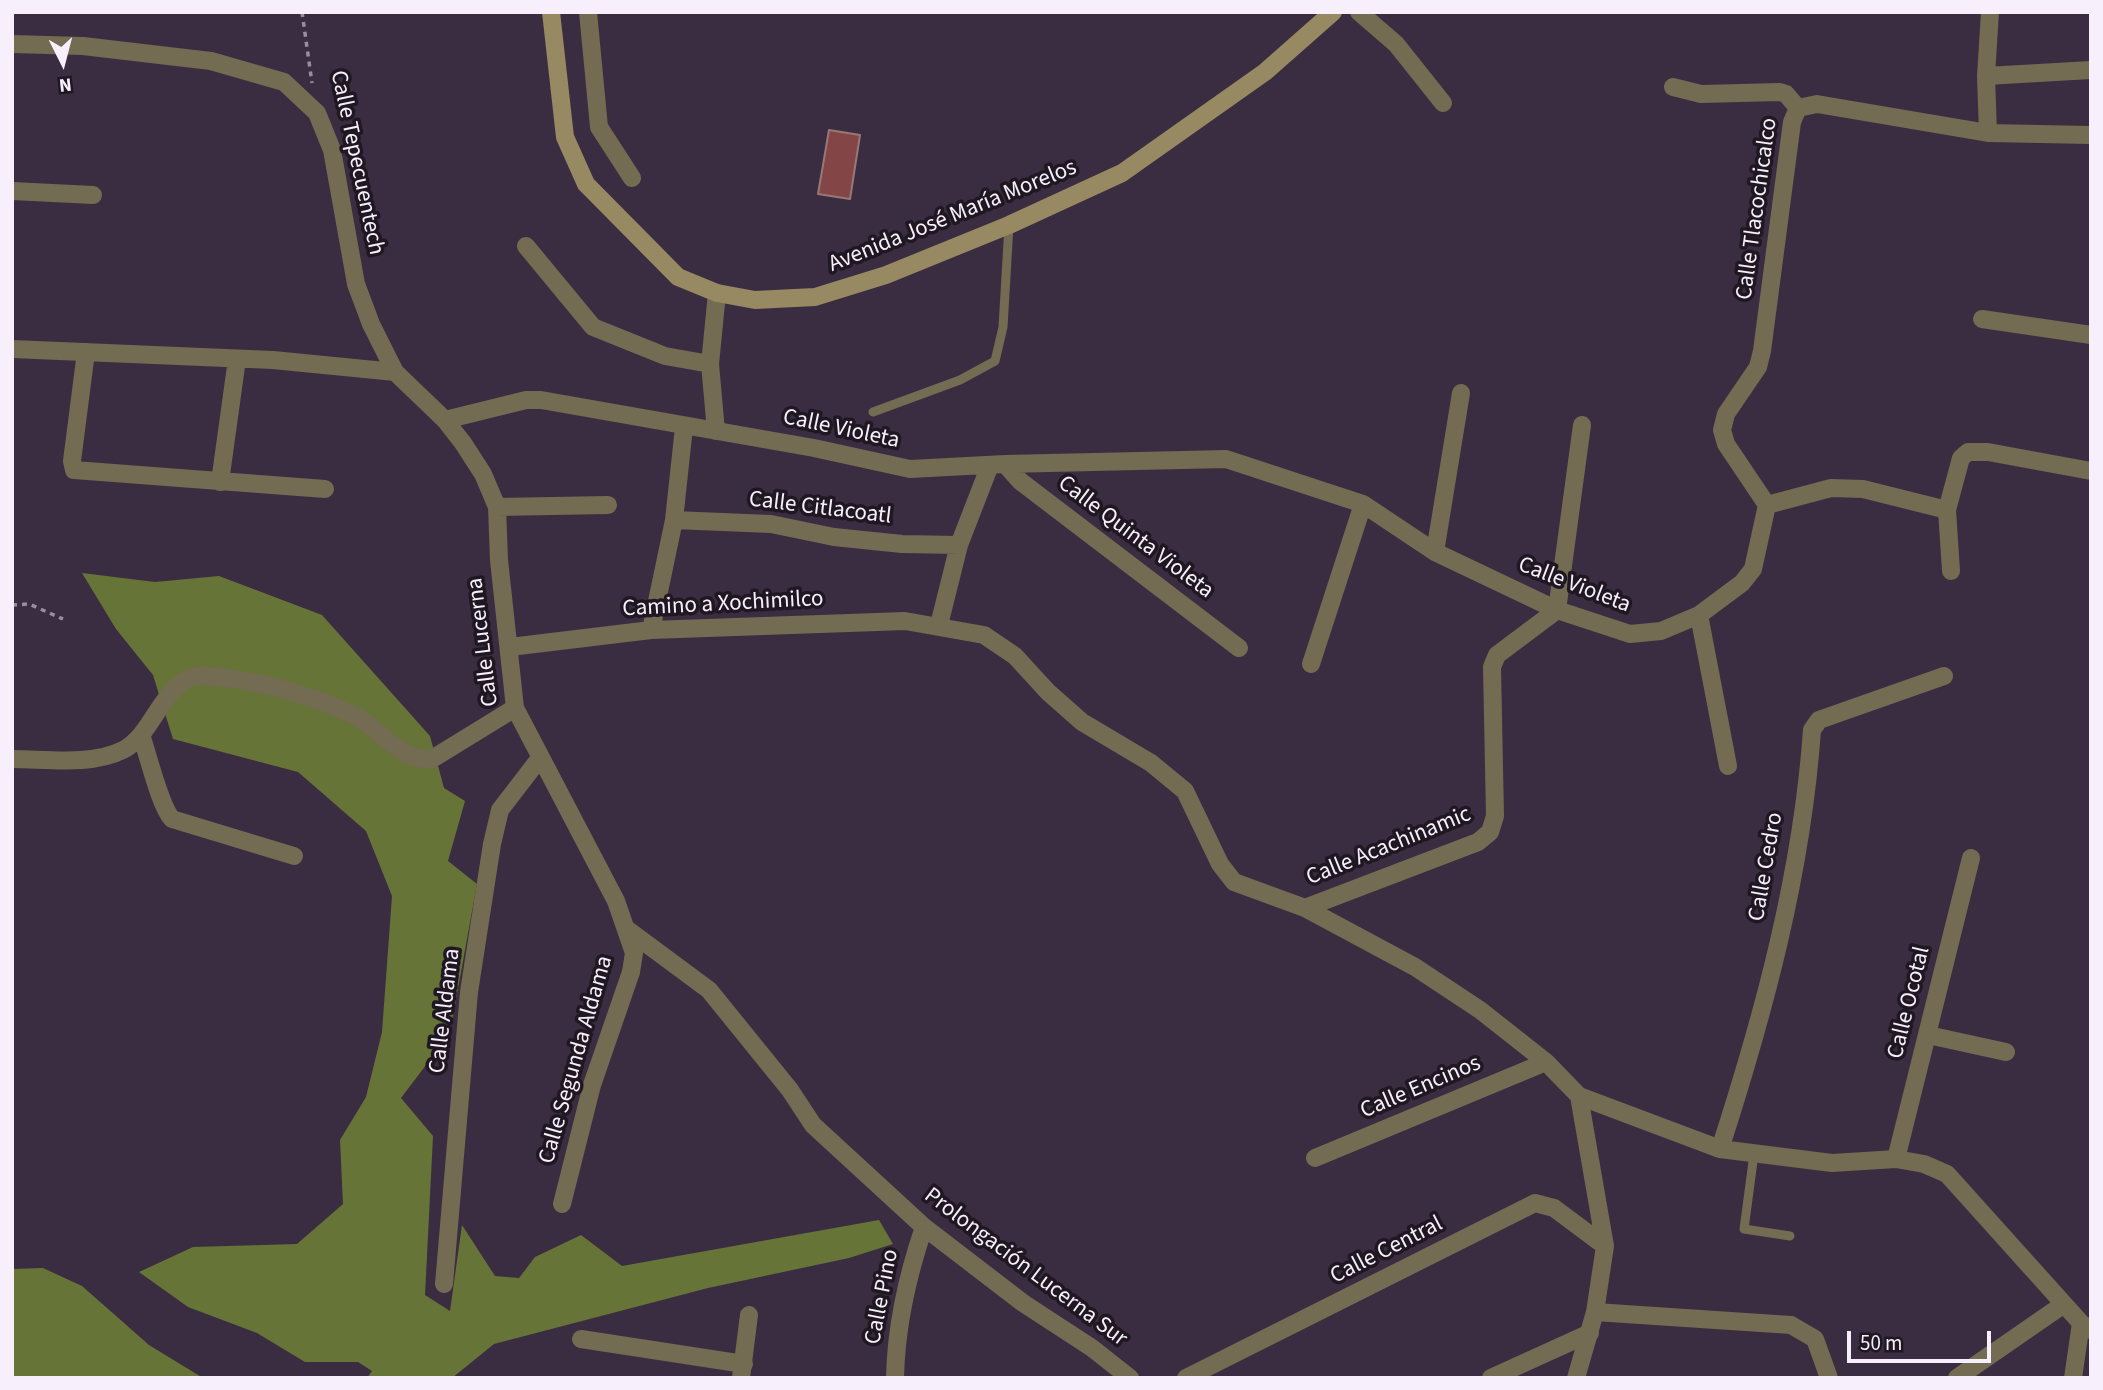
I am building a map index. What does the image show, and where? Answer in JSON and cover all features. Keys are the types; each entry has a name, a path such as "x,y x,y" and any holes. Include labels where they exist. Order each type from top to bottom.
{"main road":[{"name":"Avenida José María Morelos","path":"551,12 565,137 586,184 678,277 717,293 755,300 815,297 886,275 1009,225 1122,173 1265,72 1333,12"}],"street":[{"path":"588,12 599,127 632,178"},
{"path":"1359,12 1396,44 1443,103"},
{"path":"1988,133 1986,76 1990,12"},
{"path":"12,44 83,46 211,61 284,82 317,113"},
{"path":"1986,76 2091,70"},
{"path":"1673,87 1701,94 1780,92 1786,94 1798,108"},
{"name":"Calle Tlacochicalco","path":"1767,505 1726,444 1722,429 1727,414 1758,367 1792,122 1798,108 1817,104 1988,133 2091,135"},
{"name":"Calle Tepecuentech","path":"317,113 332,150 356,284 371,324 395,372 445,420"},
{"path":"12,191 93,195"},
{"path":"526,246 593,327 665,356 710,364"},
{"path":"716,431 710,364 717,293"},
{"path":"1982,319 2091,335"},
{"path":"12,349 237,359 395,372"},
{"path":"86,352 72,461 74,470 325,489"},
{"path":"219,482 237,359"},
{"path":"1435,552 1461,393"},
{"name":"Calle Violeta","path":"445,420 526,400 541,400 649,418 684,427 910,469 997,464 1226,459 1363,504 1435,552 1557,610 1630,634 1643,635 1699,615 1742,583 1753,569 1767,505"},
{"name":"Calle Lucerna","path":"445,420 483,474 497,507 499,560 514,708 573,817 628,930"},
{"path":"1557,610 1581,425"},
{"path":"651,631 674,520 684,427"},
{"path":"1951,571 1947,510 1961,458 1968,452 1988,452 2091,471"},
{"path":"939,625 959,545 997,464"},
{"name":"Calle Quinta Violeta","path":"997,464 1239,648"},
{"path":"1767,505 1830,488 1863,489 1947,510"},
{"path":"1311,664 1363,504"},
{"path":"497,507 608,505"},
{"name":"Calle Citlacoatl","path":"674,520 771,524 834,537 902,544 959,545"},
{"name":"Calle Acachinamic","path":"1305,908 1478,842 1490,832 1495,816 1492,667 1497,655 1557,610"},
{"path":"1699,615 1728,766"},
{"name":"Camino a Xochimilco","path":"510,648 651,631 905,621 984,635 1015,656 1048,692 1082,722 1151,763 1185,791 1220,864 1234,882 1305,908 1415,967 1480,1010 1546,1062 1579,1096"},
{"path":"12,759 110,757 142,738 184,680 202,675 260,684 357,717 404,754 417,760 432,759 514,708"},
{"name":"Calle Cedro","path":"1720,1149 1758,1031 1791,888 1812,730 1819,720 1944,676"},
{"path":"142,738 164,810 172,819 294,856"},
{"name":"Calle Aldama","path":"444,1284 470,992 492,844 500,810 540,758"},
{"name":"Calle Ocotal","path":"1896,1159 1971,858"},
{"name":"Calle Segunda Aldama","path":"562,1204 593,1085 631,972 634,953 628,930"},
{"name":"Prolongación Lucerna Sur","path":"628,930 709,990 790,1090 813,1125 924,1227 1023,1303 1092,1348 1130,1378"},
{"path":"1928,1035 2006,1052"},
{"name":"Calle Encinos","path":"1315,1158 1546,1062"},
{"path":"1579,1096 1720,1149 1832,1163 1896,1159 1924,1164 1947,1174 2086,1327 2073,1378"},
{"path":"1576,1378 1595,1312 1605,1246 1579,1096"},
{"name":"Calle Central","path":"1186,1378 1535,1203 1554,1208 1605,1246"},
{"name":"Calle Pino","path":"895,1378 896,1340 908,1275 924,1227"},
{"path":"1957,1378 2064,1304"},
{"path":"1595,1312 1791,1325 1815,1339 1829,1378"},
{"path":"581,1339 743,1371 749,1315"},
{"path":"1490,1378 1590,1333"}],"lane":[{"path":"873,412 960,380 995,361 1003,327 1009,225"},
{"path":"1754,1154 1745,1228 1790,1236"}],"path":[{"name":"Calle Tepecuentech","path":"302,12 317,113"},
{"path":"12,605 29,604 63,619"}],"green space":[{"path":"82,573 155,582 219,576 322,615 430,736 444,788 465,801 448,861 477,884 447,1049 426,1065 401,1098 433,1136 425,1295 450,1311 462,1225 495,1276 519,1278 535,1257 581,1235 622,1266 879,1220 893,1244 849,1258 708,1288 494,1344 452,1378 367,1378 372,1371 358,1362 305,1362 257,1333 188,1307 139,1272 193,1247 297,1244 343,1204 340,1140 366,1097 382,1032 392,896 366,831 298,772 173,739 153,675 116,629"},
{"path":"43,1268 82,1286 149,1345 203,1378 12,1378 12,1269"}],"building":[{"path":"829,130 860,135 850,199 818,194"}]}
